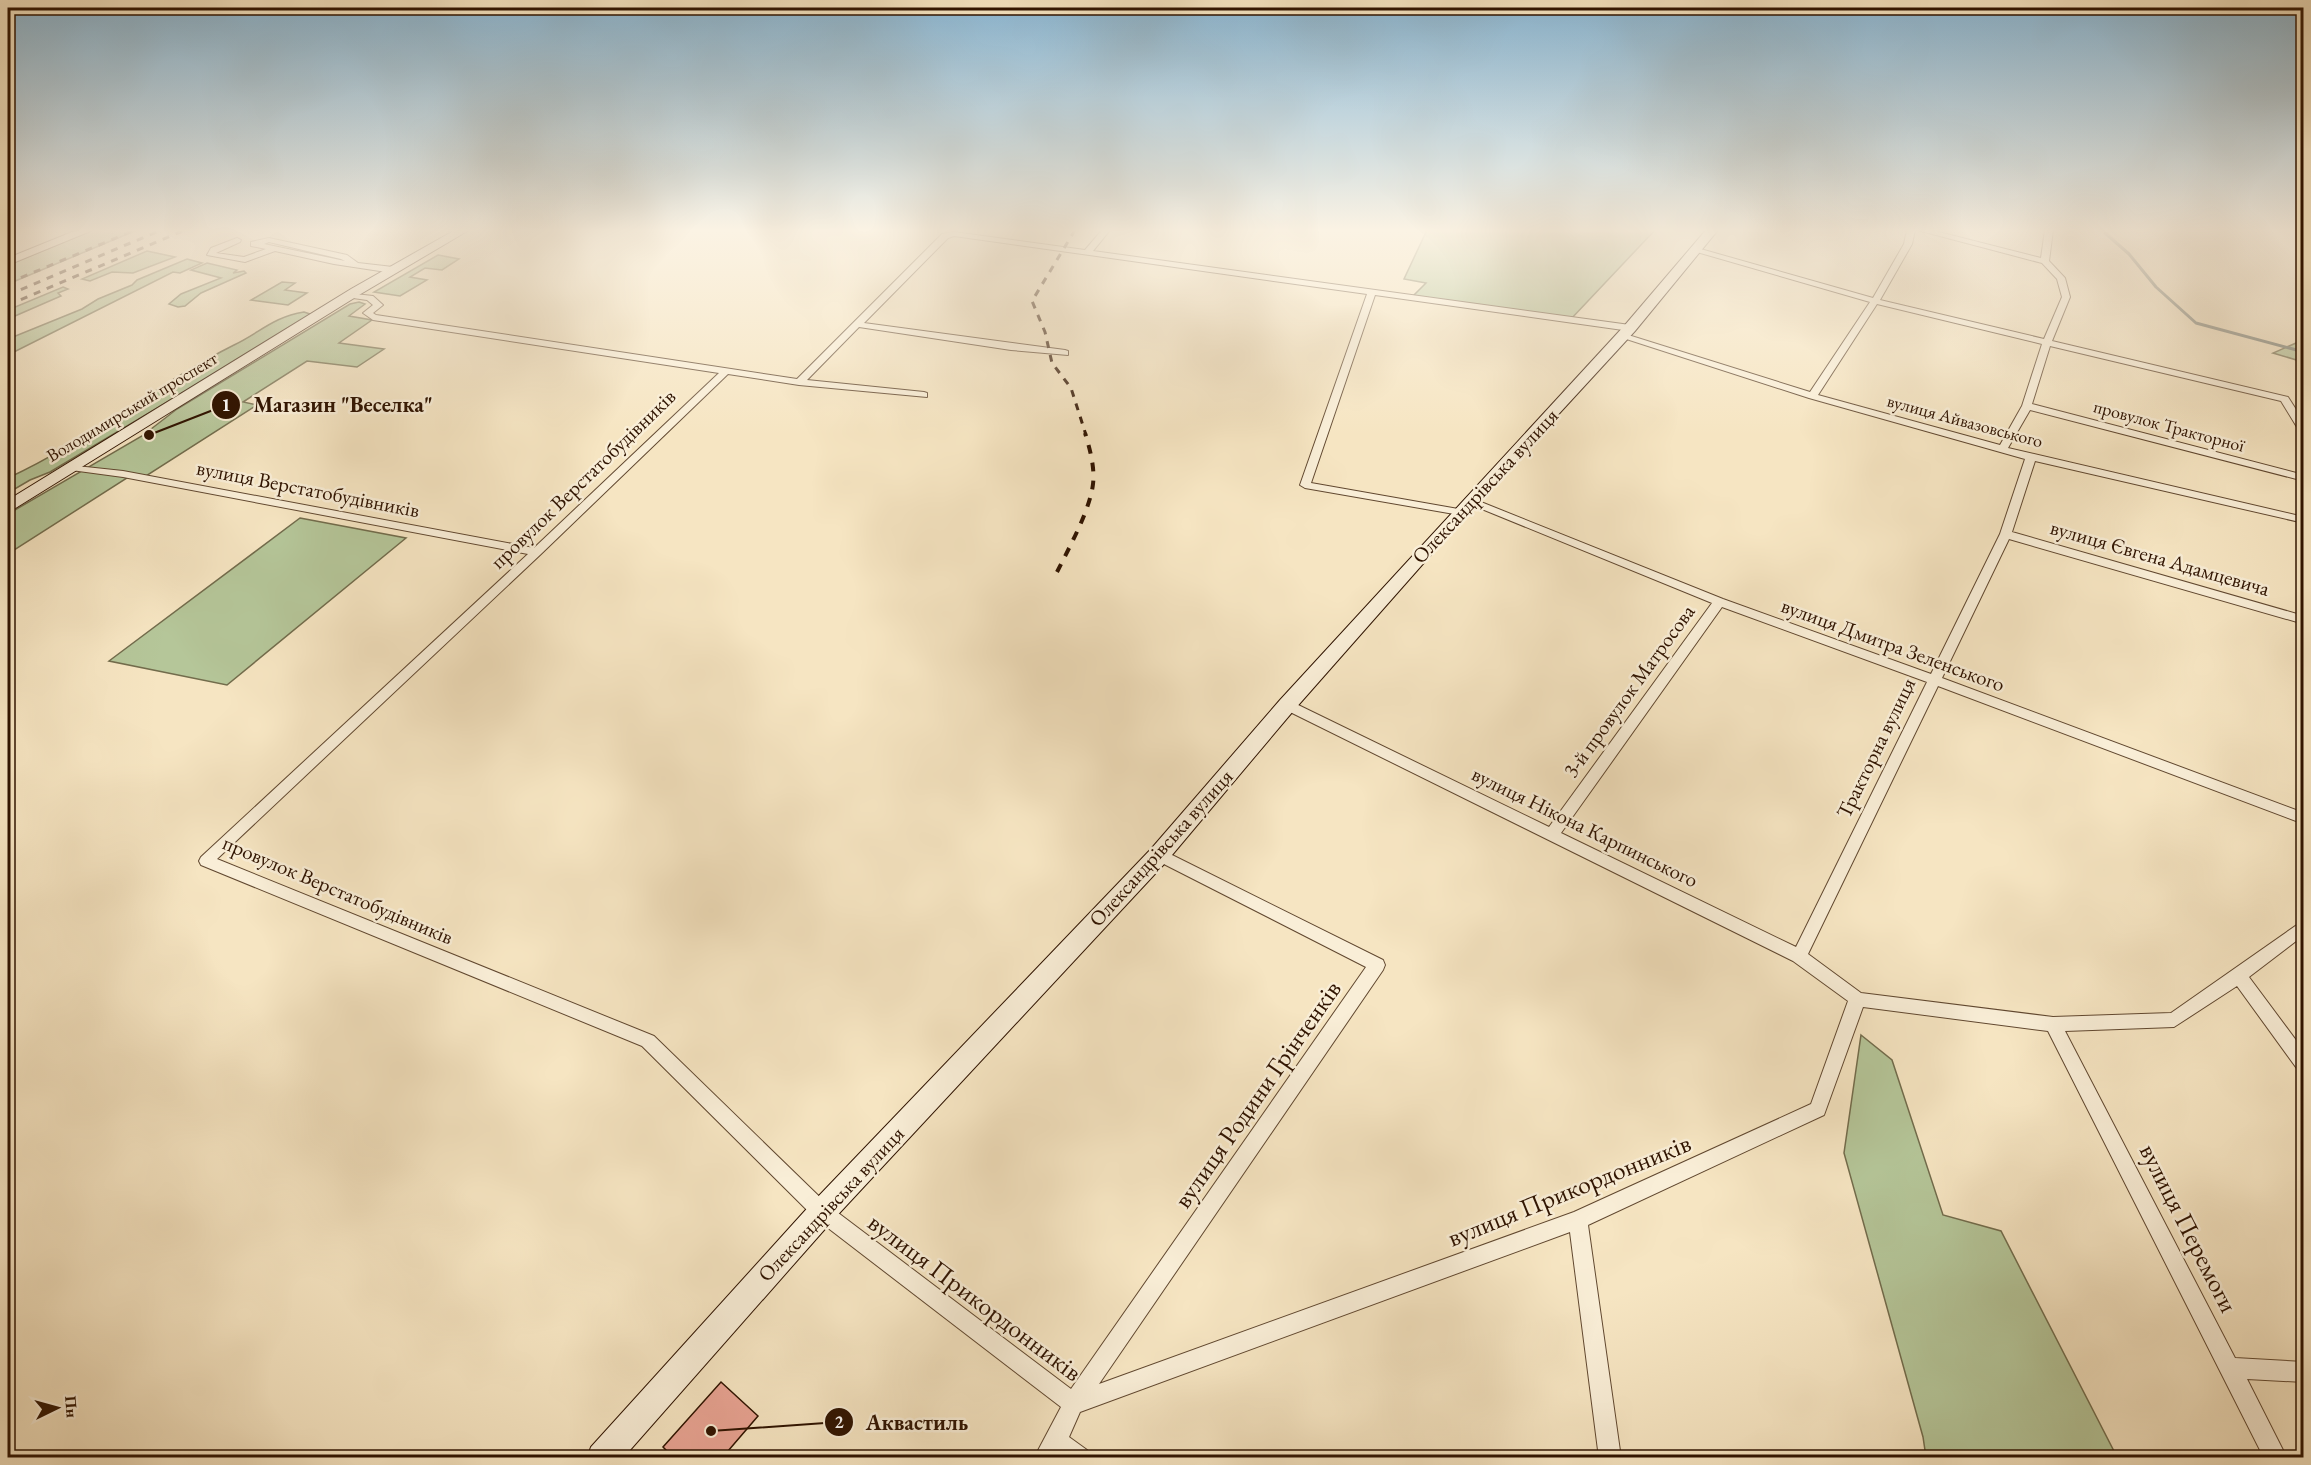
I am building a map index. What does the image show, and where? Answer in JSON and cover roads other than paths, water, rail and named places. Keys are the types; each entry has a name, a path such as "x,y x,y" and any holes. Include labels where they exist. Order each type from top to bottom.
{"main road":[{"name":"Володимирський проспект","path":"8,506 345,298"},
{"name":"Олександрівська вулиця","path":"602,1458 822,1212 1159,855 1287,705 1626,332 1654,298"}],"street":[{"name":"провулок Верстатобудівників","path":"369,298 378,305 367,314 373,317 799,382 924,395"},
{"name":"вулиця Айвазовського","path":"855,324 881,298"},
{"name":"вулиця Дмитра Зеленського","path":"1370,298 1305,485 1465,507 1933,679 2304,819"},
{"name":"вулиця Айвазовського","path":"1412,298 1626,332 1812,396 2003,448 2031,458 2304,520"},
{"path":"1866,298 2285,399 2299,414 2304,430"},
{"path":"1812,396 1877,298"},
{"path":"2003,448 2027,406 2047,341 2065,298"},
{"path":"799,382 855,324 1011,347 1065,352"},
{"name":"провулок Верстатобудівників","path":"726,371 537,552 206,861 648,1041 822,1212"},
{"name":"провулок Тракторної","path":"2027,406 2304,478"},
{"name":"Тракторна вулиця","path":"1799,956 2006,534 2031,458"},
{"name":"вулиця Верстатобудівників","path":"71,467 537,552"},
{"name":"вулиця Євгена Адамцевича","path":"2006,534 2304,620"},
{"name":"3-й провулок Матросова","path":"1552,834 1719,602"},
{"name":"вулиця Нікона Карпинського","path":"1287,705 1799,956 1857,999"},
{"name":"вулиця Родини Грінченків","path":"1051,1449 1073,1404 1377,965 1159,855"},
{"path":"1857,999 2053,1024 2174,1020 2239,976 2304,926"},
{"path":"2239,976 2304,1065"},
{"name":"вулиця Прикордонників","path":"822,1212 1073,1404 1578,1220 1818,1110 1857,999"},
{"name":"вулиця Перемоги","path":"2053,1024 2276,1458"},
{"path":"1578,1220 1610,1458"},
{"path":"2231,1368 2304,1372"},
{"path":"1051,1449 1079,1458"}],"waterway":[{"path":"2169,298 2196,323 2304,352"}],"railway":[{"path":"8,305 24,298"},
{"path":"1034,298 1032,301 1045,332 1052,363 1071,388 1086,435"},
{"path":"1057,572 1078,529 1091,494 1093,465 1085,433"}],"place":[{"name":"Магазин \"Веселка\"","path":"149,435"},
{"name":"Аквастиль","path":"711,1431"}]}
